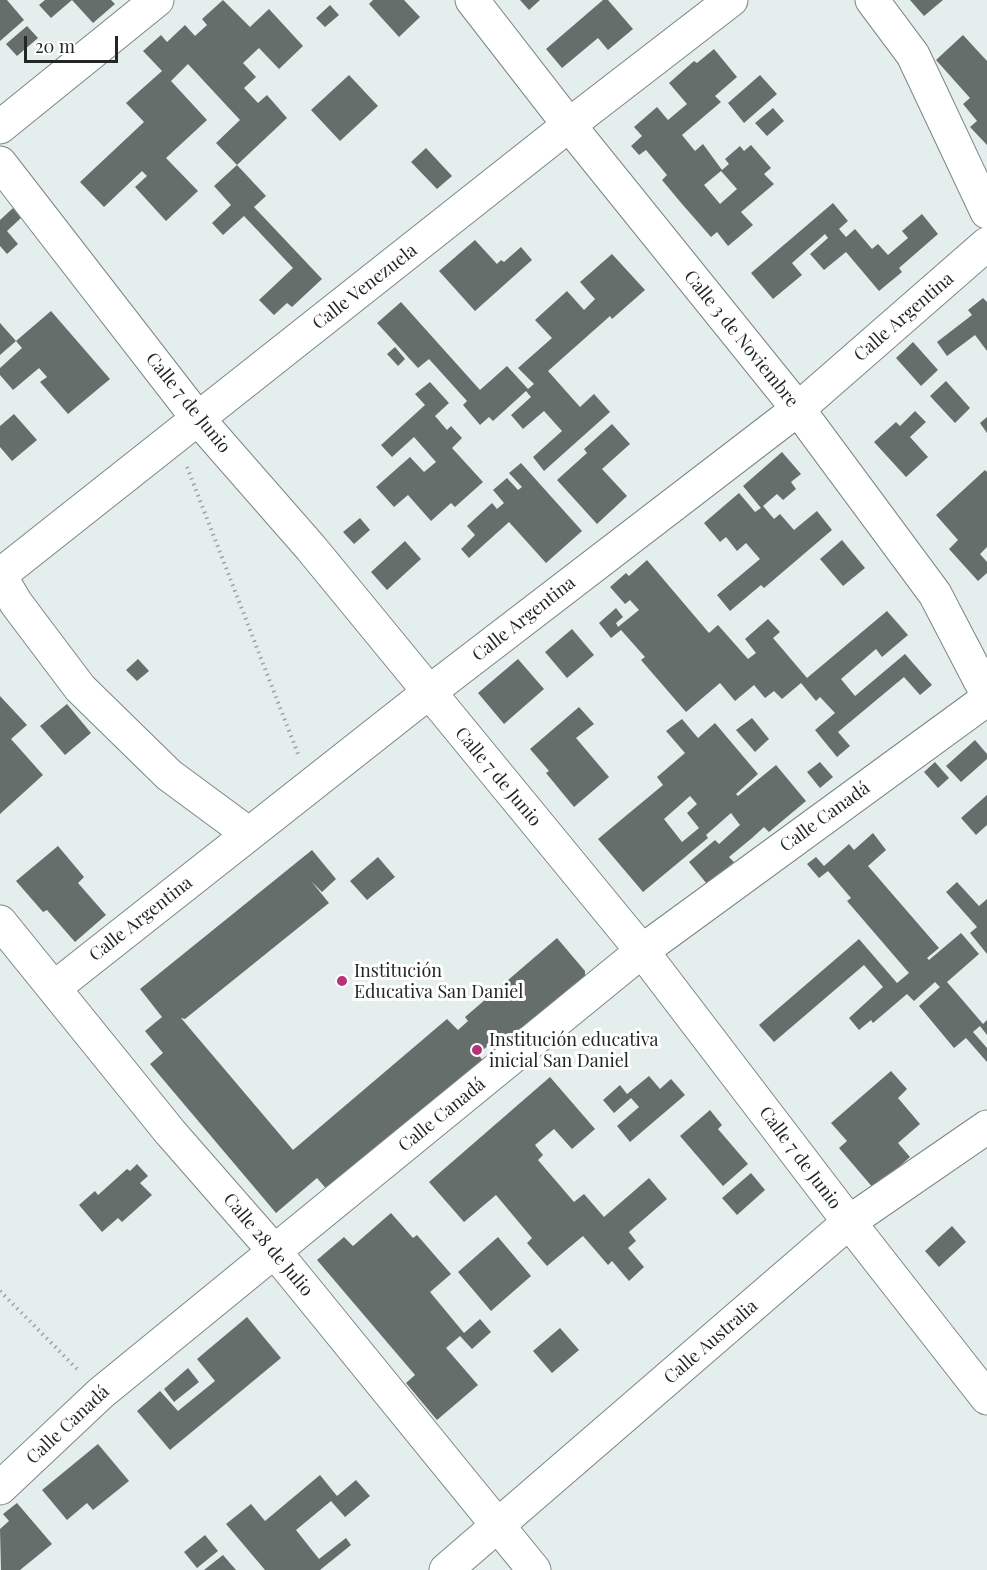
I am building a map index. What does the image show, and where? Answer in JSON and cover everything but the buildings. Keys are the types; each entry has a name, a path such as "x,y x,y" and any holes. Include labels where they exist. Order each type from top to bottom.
{"street":[{"path":"0,127 157,0"},
{"name":"Calle 3 de Noviembre","path":"472,0 569,125 798,409 935,594 987,694"},
{"name":"Calle Venezuela","path":"0,576 569,125 731,0"},
{"path":"872,0 912,55 987,212"},
{"name":"Calle 7 de Junio","path":"0,163 187,429 311,548 642,951 987,1398"},
{"name":"Calle Argentina","path":"54,988 428,693 798,409 987,244"},
{"path":"0,576 16,603 80,688 169,775 249,834"},
{"name":"Calle Canadá","path":"0,1488 101,1393 642,951 987,699"},
{"name":"Calle 28 de Julio","path":"0,922 170,1132 275,1252 534,1570"},
{"name":"Calle Australia","path":"446,1570 849,1222 987,1127"}],"path":[{"path":"187,429 310,786"},
{"path":"0,1291 101,1393"}],"place":[{"name":"Institución Educativa San Daniel","path":"342,981"},
{"name":"Institución educativa inicial San Daniel","path":"477,1050"}]}
